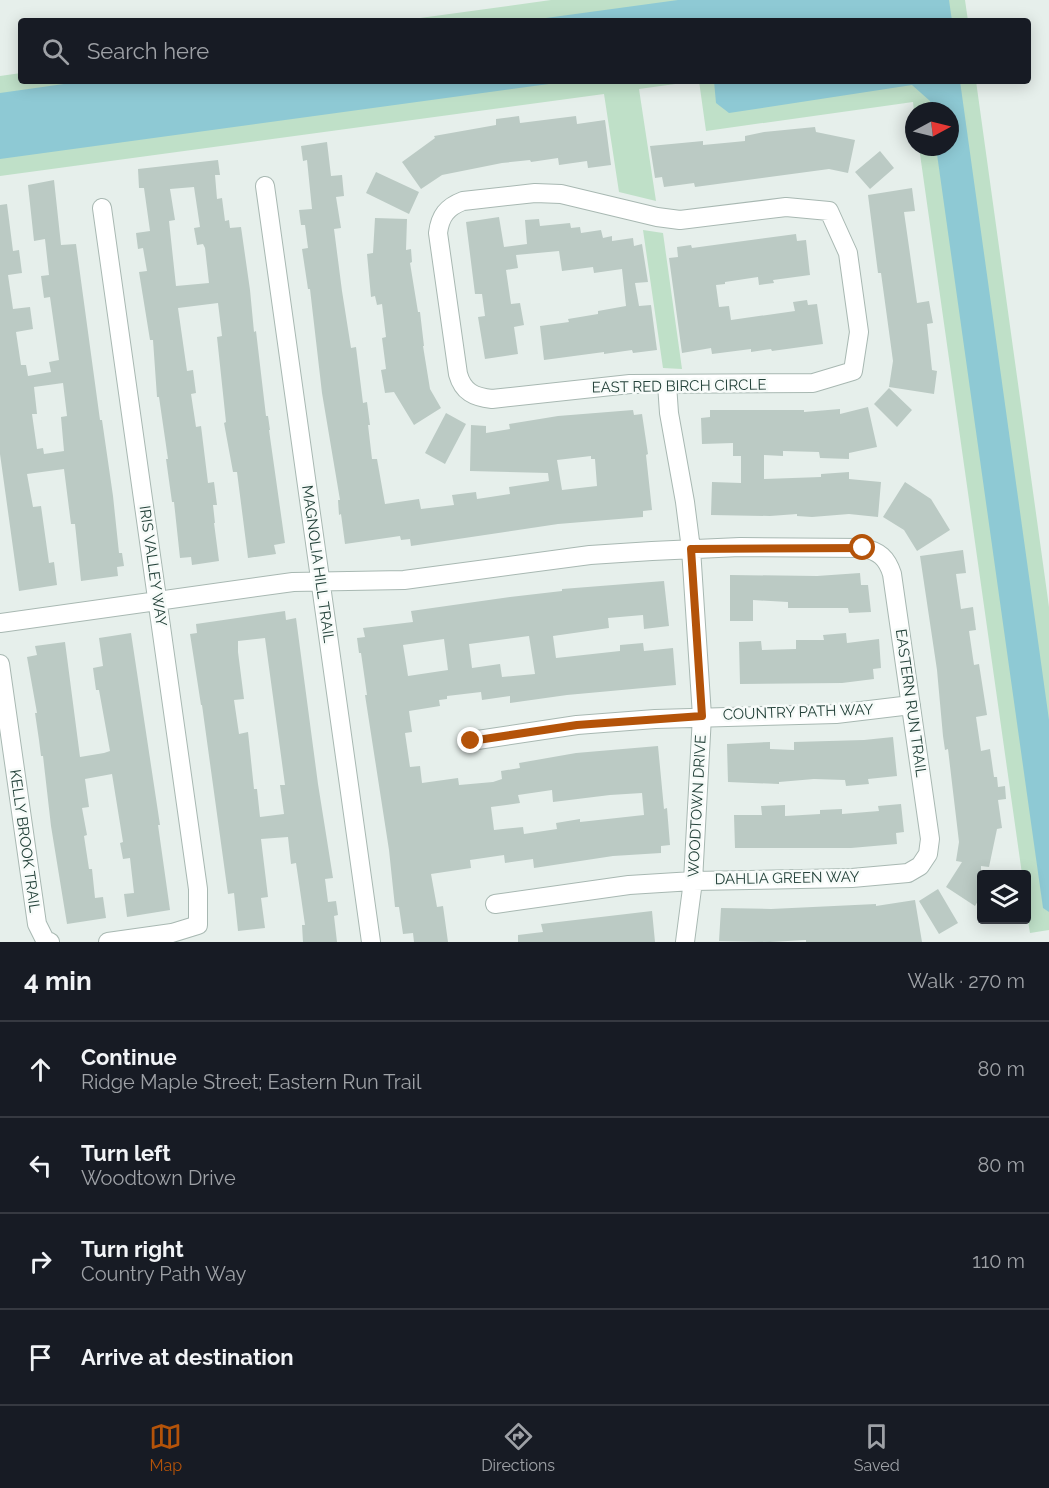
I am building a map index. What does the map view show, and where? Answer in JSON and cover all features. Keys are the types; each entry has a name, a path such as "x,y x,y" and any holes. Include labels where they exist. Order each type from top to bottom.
{"street":[{"name":"MAGNOLIA HILL TRAIL","path":"265,186 371,942"},
{"name":"EAST RED BIRCH CIRCLE","path":"535,192 561,194 657,217 680,220 786,207 830,211 848,253 859,332 853,371 813,383 667,384 596,387 492,399 479,398 468,393 461,385 458,374 438,233 439,222 444,213 452,205 463,201 535,192"},
{"name":"IRIS VALLEY WAY","path":"102,208 198,889 198,925 172,933 118,941"},
{"name":"WOODTOWN DRIVE","path":"667,384 669,413 691,549 702,716 693,880 685,942"},
{"name":"EASTERN RUN TRAIL","path":"691,549 863,548 875,551 889,563 930,839 928,854"},
{"path":"0,623 293,582 404,580 590,555 691,549"},
{"name":"KELLY BROOK TRAIL","path":"0,664 37,924 45,940 50,942"},
{"name":"COUNTRY PATH WAY","path":"471,741 577,725 702,716 836,714 910,705"},
{"name":"DAHLIA GREEN WAY","path":"495,904 629,885 693,880 852,878 908,873 920,866 928,854"}],"green space":[{"path":"551,0 965,0 968,18 420,18"},
{"path":"18,73 18,84 675,84 639,89 656,201 619,192 604,94 0,176 0,76"},
{"path":"699,84 976,84 1049,607 1049,930 1030,933 1028,924 1031,924 1031,870 1021,870 920,156 959,156 959,102 905,103 706,131"},
{"path":"643,230 663,233 682,369 663,368"}],"water":[{"path":"678,0 949,0 952,18 546,18"},
{"path":"64,84 549,84 0,159 0,93"},
{"path":"714,84 960,84 1049,720 1049,912 1043,908 937,156 959,156 959,102 930,102 912,85 729,113 716,103"}],"building":[{"path":"519,116 520,123 576,116 577,124 605,120 611,165 588,168 587,161 559,165 558,158 502,163 442,175 421,189 402,162 435,138 434,136 496,125 496,119"},
{"path":"815,127 816,132 855,140 848,173 829,169 695,187 694,183 664,187 662,177 655,178 650,146 703,141 703,145 745,141 745,136 764,132"},
{"path":"327,142 331,176 342,175 344,196 336,197 341,228 334,229 342,291 351,348 356,347 363,403 367,402 372,459 377,459 385,504 419,499 421,509 454,505 452,495 476,492 477,499 510,494 509,487 549,481 548,473 470,471 471,425 486,426 486,433 510,429 509,424 558,416 633,410 634,415 642,414 648,454 646,455 652,510 643,511 643,517 558,524 411,546 410,539 401,540 400,536 345,544 322,393 310,289 308,289 302,249 308,248 305,225 301,225 299,210 312,209 307,160 303,161 301,146","holes":["591,456 591,459 595,459 597,486 562,490 557,460"]},
{"path":"880,151 894,168 870,189 855,172"},
{"path":"218,160 220,175 215,175 217,199 222,198 225,221 229,220 230,228 241,227 285,543 274,545 276,554 248,558 237,472 233,472 224,423 226,422 217,337 222,336 218,303 178,308 187,371 193,370 196,393 191,394 196,427 201,426 208,483 214,482 217,505 213,505 214,523 219,561 192,565 191,557 180,558 174,502 172,502 166,459 168,459 159,397 157,397 153,340 150,340 139,272 147,271 143,248 138,249 136,233 150,231 144,188 139,188 138,169","holes":["194,187 200,227 194,228 197,245 203,244 205,248 209,283 176,286 169,221 175,220 170,189"]},
{"path":"376,172 419,192 409,214 366,193"},
{"path":"54,180 61,245 76,244 100,420 102,420 113,496 119,553 122,553 124,566 117,567 118,576 81,581 75,524 71,524 64,469 27,474 33,507 41,506 49,563 54,562 57,585 19,591 0,454 0,205 7,204 13,251 19,250 22,273 8,275 13,309 30,307 33,329 16,332 21,365 26,365 28,376 51,372 49,362 59,360 50,297 44,298 41,276 49,275 45,239 34,241 28,185","holes":["63,383 67,416 61,417 64,451 44,454 43,448 37,449 32,414 37,414 34,387"]},
{"path":"912,188 915,211 904,212 917,303 929,301 933,323 927,324 932,370 937,371 934,394 889,387 893,361 868,195"},
{"path":"499,217 504,247 527,244 525,220 539,219 540,226 570,223 571,228 580,227 581,233 601,230 603,238 612,236 612,241 633,238 634,246 642,244 648,282 635,283 639,306 651,305 657,350 633,353 632,350 604,354 604,352 544,360 540,326 569,322 568,319 626,306 622,269 594,273 593,267 562,271 559,251 516,255 518,268 506,270 511,304 520,303 524,325 514,327 518,354 485,359 478,317 485,316 482,294 475,294 466,222"},
{"path":"375,218 407,219 406,250 411,249 412,262 410,263 418,312 420,312 430,389 441,408 414,425 394,392 385,393 381,370 386,369 382,338 386,337 382,304 377,305 375,296 371,297 367,254 373,253"},
{"path":"796,234 797,241 806,240 810,275 773,280 774,283 759,285 758,277 716,285 719,307 729,306 731,320 795,311 793,302 807,300 808,305 817,304 823,344 772,351 771,349 751,352 751,349 712,354 711,348 682,353 669,258 678,257 677,247 691,245 692,248"},
{"path":"889,388 912,410 897,427 874,404"},
{"path":"868,407 877,447 849,453 849,459 820,458 819,452 783,451 783,456 764,455 764,479 821,477 821,474 849,472 849,479 881,482 878,517 849,514 812,517 797,516 797,514 711,515 712,482 741,483 741,456 733,456 733,443 702,444 701,418 710,417 710,410 804,410 804,412 840,409 840,414"},
{"path":"446,413 466,424 445,464 425,453"},
{"path":"905,482 931,499 950,530 917,551 904,530 883,517"},
{"path":"963,550 966,573 956,574 961,609 973,607 976,630 969,631 974,665 979,664 987,715 976,717 981,751 990,749 994,777 997,777 998,787 1005,786 1006,799 998,800 1002,828 997,829 989,867 981,866 981,870 977,870 977,903 975,906 946,887 962,862 956,861 959,842 920,556"},
{"path":"860,573 861,585 868,585 871,612 849,613 848,608 788,608 788,602 753,600 753,621 730,621 730,575 817,576"},
{"path":"664,581 669,626 644,629 643,615 608,618 609,628 553,636 556,658 620,651 620,645 643,643 644,651 673,648 676,685 567,695 510,703 510,696 482,700 481,692 447,696 447,699 439,700 440,706 409,711 412,732 405,733 410,767 420,766 422,783 458,778 459,785 502,779 501,771 520,768 519,763 576,753 658,746 670,845 661,846 661,853 613,856 534,868 533,859 505,863 504,855 470,860 471,868 431,874 437,907 443,906 448,942 414,942 413,933 403,934 399,907 395,907 389,850 357,638 365,637 363,628 413,622 411,611 562,591 562,589","holes":["529,636 535,674 502,677 500,664 472,668 469,644","444,639 448,670 408,676 403,645","552,790 553,802 642,793 644,815 580,822 580,819 556,823 557,829 524,834 523,827 494,830 491,807 520,803 518,795"]},
{"path":"285,611 286,620 296,618 333,878 325,879 328,902 336,901 338,915 334,916 337,942 303,942 302,925 305,925 296,863 291,864 288,837 261,839 268,897 261,898 265,928 238,931 234,893 228,894 190,634 197,633 196,624","holes":["265,638 285,785 280,785 284,814 260,817 257,789 254,789 248,732 239,734 234,700 244,699 238,641"]},
{"path":"131,633 160,825 158,825 170,910 127,917 124,894 134,893 130,858 123,859 120,843 123,842 112,774 85,779 89,807 82,808 87,835 84,836 89,869 92,869 95,898 103,897 106,918 67,924 27,657 37,655 35,646 65,642 80,757 104,753 110,751 93,668 103,666 99,638"},
{"path":"846,633 847,643 879,639 881,668 873,669 874,679 842,683 740,684 739,642 761,641 762,650 796,649 796,640 824,640 823,635"},
{"path":"893,737 897,776 868,779 869,784 846,786 845,780 814,779 779,782 779,784 728,782 727,744 770,742 770,749 794,750 794,742"},
{"path":"901,804 904,832 896,833 897,844 851,848 735,848 734,815 762,815 761,806 785,805 785,816 820,814 820,810 842,809 842,814 879,811 878,806"},
{"path":"938,889 958,923 939,934 919,901"},
{"path":"915,900 922,942 719,941 721,908 771,909 876,904 876,906"},
{"path":"652,911 655,942 518,942 518,935 543,932 541,924"}],"route":[{"path":"471,741 577,725 702,716 691,549 863,548"}]}
